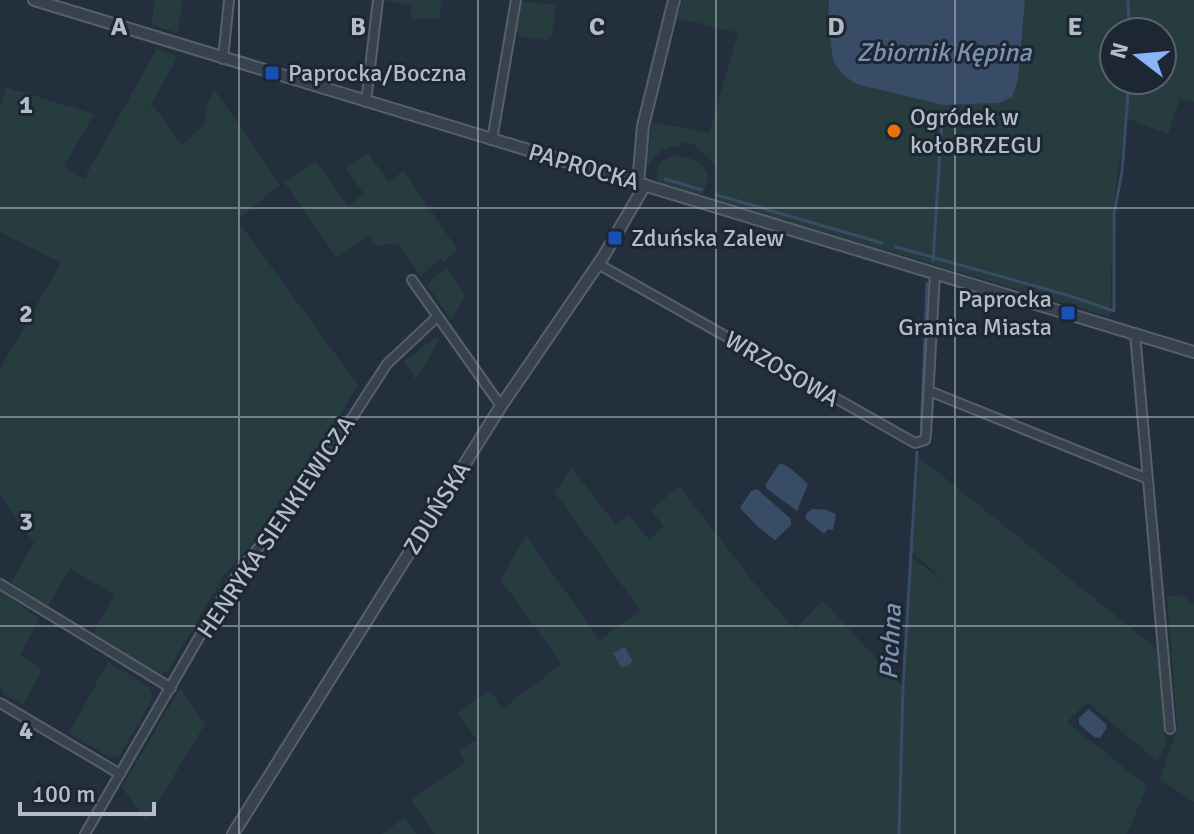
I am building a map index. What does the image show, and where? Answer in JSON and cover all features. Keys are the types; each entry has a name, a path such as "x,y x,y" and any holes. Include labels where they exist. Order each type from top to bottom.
{"street":[{"name":"PAPROCKA","path":"34,0 1194,352"},
{"path":"223,59 229,0"},
{"path":"366,102 378,0"},
{"path":"492,140 516,0"},
{"name":"ZDUŃSKA","path":"233,834 501,406 598,264 642,184 643,126 674,0"},
{"name":"WRZOSOWA","path":"598,264 909,442 921,443 925,440 935,273"},
{"path":"412,280 501,406"},
{"name":"HENRYKA SIENKIEWICZA","path":"85,834 243,566 287,516 387,364 437,317"},
{"path":"1135,333 1170,729"},
{"path":"929,391 1148,479"},
{"path":"0,584 171,688"},
{"path":"0,703 120,774"}],"green space":[{"path":"154,0 183,0 177,33 152,25"},
{"path":"382,0 442,0 439,19 410,19 412,5"},
{"path":"682,0 829,0 828,25 856,84 943,105 999,103 1018,80 1025,0 1194,0 1194,102 1180,98 1168,134 1126,118 1113,209 1110,317 714,199 716,170 709,158 696,149 696,145 681,142 680,146 661,151 648,166 645,165 652,122 709,133 738,33 678,18"},
{"path":"519,1 556,5 552,36 546,40 521,37 516,31"},
{"path":"157,49 178,56 139,125 152,104 182,145 204,125 207,104 214,89 280,185 237,220 358,385 290,500 224,575 168,671 158,674 93,634 114,595 70,568 48,606 11,583 34,543 0,495 0,369 61,263 0,232 0,109 6,87 94,114 64,166 84,179"},
{"path":"368,153 388,181 404,171 457,249 443,262 440,258 421,276 398,243 376,246 368,236 337,258 284,182 316,161 348,206 364,194 346,168"},
{"path":"675,156 693,159 704,168 708,180 702,194 658,183 656,171 662,161"},
{"path":"446,267 466,295 451,320 427,285"},
{"path":"435,338 440,338 416,380 404,361"},
{"path":"919,457 1157,649 1166,743 1158,762 1087,702 1067,722 1147,786 1127,834 434,834 411,800 465,762 459,750 477,740 458,713 490,690 502,709 562,664 500,579 526,536 600,640 640,610 555,493 571,467 616,525 629,515 649,539 664,527 651,510 679,486 758,588 795,629 823,601 903,687 910,557 944,581 912,551"},
{"path":"0,590 39,619 20,655 42,670 23,705 3,694 0,684"},
{"path":"1167,595 1184,597 1194,604 1194,802 1160,779 1177,727"},
{"path":"108,662 149,687 153,698 120,755 109,757 69,733"},
{"path":"180,688 205,724 146,822 122,787"},
{"path":"405,817 417,834 382,834"}],"water":[{"name":"Zbiornik Kępina","path":"829,0 1025,0 1018,80 1012,97 999,103 943,105 856,84 842,74 833,60 828,25"},
{"path":"780,463 808,484 797,511 766,488"},
{"path":"757,489 791,519 791,525 775,540 740,508 751,491"},
{"path":"812,509 836,514 833,530 828,529 824,534 806,519 806,514"},
{"path":"625,647 633,662 622,668 613,653"},
{"path":"1089,709 1107,727 1100,738 1094,737 1079,724 1079,718"}],"waterway":[{"path":"1128,0 1128,16"},
{"path":"896,247 1114,311 1114,214 1122,172 1128,96"},
{"path":"933,261 942,120"},
{"path":"665,179 702,190"},
{"path":"717,195 882,243"},
{"name":"Pichna","path":"921,438 927,283"},
{"name":"Pichna","path":"899,834 903,688 917,452"}],"place":[{"name":"Paprocka/Boczna","path":"272,73"},
{"name":"Ogródek w kołoBRZEGU","path":"894,131"},
{"name":"Zduńska Zalew","path":"615,238"},
{"name":"Paprocka Granica Miasta","path":"1068,313"}]}
